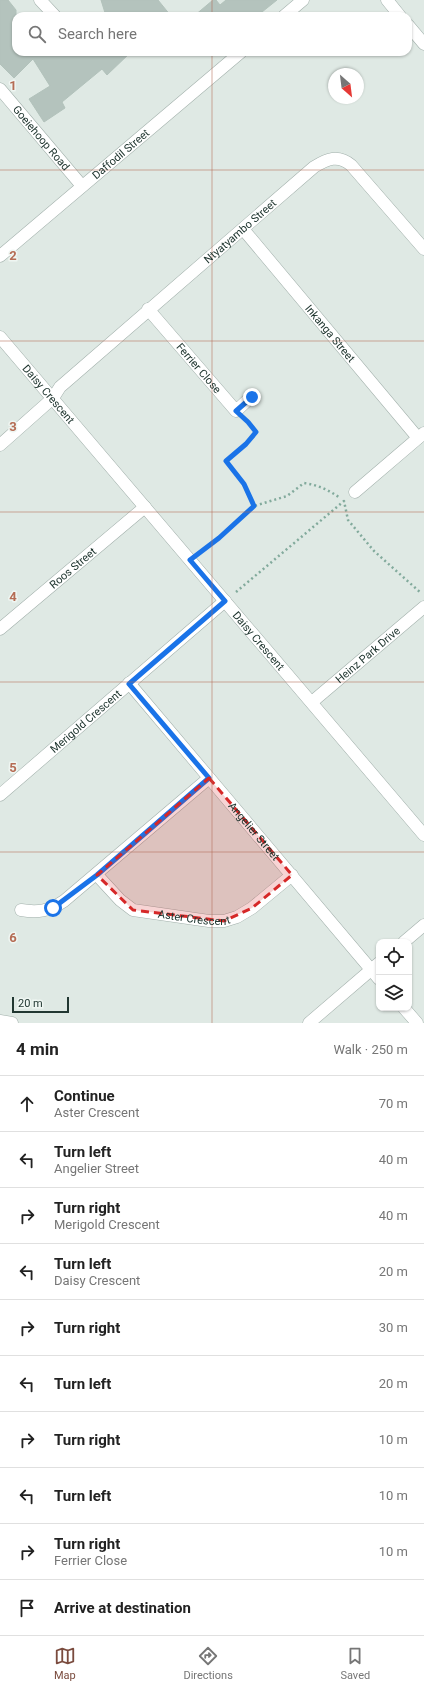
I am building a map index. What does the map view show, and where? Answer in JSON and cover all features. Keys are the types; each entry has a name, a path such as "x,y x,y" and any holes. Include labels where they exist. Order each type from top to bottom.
{"street":[{"path":"40,0 51,12"},
{"path":"289,12 303,0"},
{"path":"387,0 397,12"},
{"path":"412,30 424,44"},
{"name":"Daffodil Street","path":"0,256 236,56"},
{"name":"Goeiehoop Road","path":"0,89 82,186"},
{"name":"Ntyatyambo Street","path":"0,445 53,398 60,387 148,309 314,167 327,160 336,158 345,160 351,165 424,249"},
{"name":"Inkanga Street","path":"243,229 421,435"},
{"name":"Ferrier Close","path":"148,309 236,411"},
{"name":"Daisy Crescent","path":"0,337 424,835"},
{"path":"236,411 252,397"},
{"path":"355,492 421,435"},
{"name":"Roos Street","path":"0,630 145,507"},
{"name":"Merigold Crescent","path":"0,795 225,601"},
{"name":"Heinz Park Drive","path":"312,702 424,607"},
{"name":"Angelier Street","path":"129,684 376,971"},
{"path":"21,910 43,912 53,908 97,875 209,778"},
{"name":"Aster Crescent","path":"97,875 120,900 133,910 145,913 209,921 224,921 237,917 252,908 292,875"},
{"path":"408,939 424,925"},
{"path":"309,1023 376,971"},
{"path":"407,1011 417,1023"},
{"path":"0,1021 12,1023"}],"path":[{"path":"236,411 256,432 246,444 226,461 244,484 254,506"},
{"path":"190,560 219,538 254,506 287,496 304,483 315,485 329,491 344,501 348,520 374,551 424,596"},
{"path":"225,601 355,492"}],"highlighted area":[{"path":"209,778 292,875 252,908 224,921 133,910 97,875"}],"building":[{"path":"0,0 8,0 16,10 16,12 12,12 12,56 127,56 107,75 102,69 62,102 65,108 44,122 29,99 50,86 33,59 14,78 0,64"},
{"path":"101,0 158,0 168,12 105,12"},
{"path":"213,0 216,0 220,5 226,0 277,0 262,12 199,12"}],"route":[{"path":"53,908 97,875 209,778 129,684 225,601 190,560 219,538 254,506 244,484 226,461 246,444 256,432 236,411 252,397"}]}
